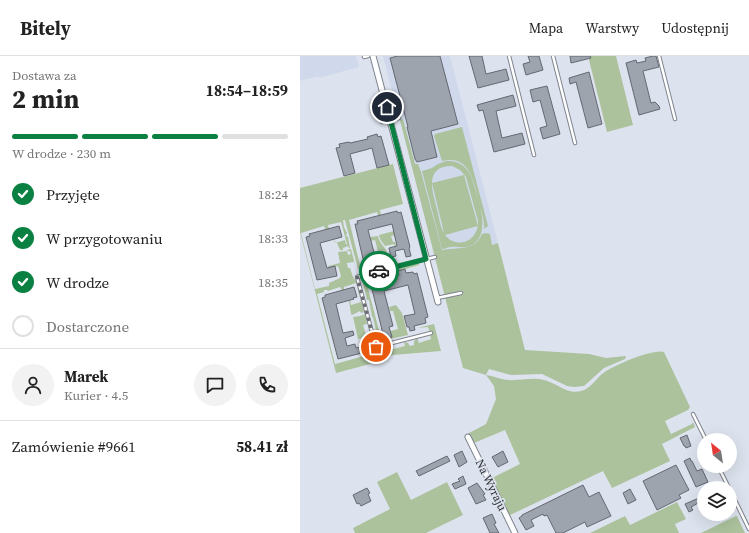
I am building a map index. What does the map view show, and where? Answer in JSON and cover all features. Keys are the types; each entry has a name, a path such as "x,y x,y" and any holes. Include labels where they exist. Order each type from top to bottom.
{"street":[{"path":"373,56 437,300"},
{"name":"Na Wyraju","path":"468,437 515,533"}],"lane":[{"path":"364,57 368,56"},
{"path":"509,56 534,155"},
{"path":"553,56 575,143"},
{"path":"659,56 675,119"},
{"path":"382,122 399,118"},
{"path":"431,333 376,347 357,277 435,257"},
{"path":"437,300 461,293"},
{"path":"693,414 702,433"},
{"path":"737,504 749,529"}],"shaded area":[{"path":"300,56 356,56 359,67 319,78 319,76 300,81"},
{"path":"383,56 450,56 498,243 436,260"}],"green space":[{"path":"588,56 616,56 633,125 607,132"},
{"path":"403,119 415,164 418,164 421,172 442,250 465,248 474,244 479,240 482,234 486,233 490,234 492,245 498,243 525,350 589,354 606,358 626,356 625,359 604,368 584,386 574,387 567,386 542,374 511,375 489,369 486,375 463,368 400,120"},
{"path":"462,127 488,226 484,229 483,216 475,186 469,171 459,162 451,160 442,161 434,136 435,134"},
{"path":"446,161 459,163 468,171 472,178 480,205 482,225 481,233 477,241 470,246 442,249 422,171 432,168","holes":["452,166 460,170 466,177 478,225 464,175 432,183 433,175 437,170 443,167","432,184 444,233 440,222","478,226 475,234 466,241 455,242 450,240 445,235"]},
{"path":"393,164 403,204 380,210 381,215 378,215 377,212 349,220 360,265 380,259 375,240 371,241 370,237 378,236 386,250 388,260 358,269 345,220 343,220 344,227 347,233 346,236 348,237 350,248 348,246 343,248 343,250 340,250 336,243 345,240 346,245 347,244 341,222 328,225 329,229 325,229 324,226 301,233 315,289 329,286 329,283 340,278 341,276 338,266 329,268 328,266 340,263 338,252 347,251 348,255 351,254 350,251 347,250 351,249 357,273 354,262 347,263 348,268 350,268 356,281 364,312 361,313 360,311 352,315 351,314 349,301 350,300 351,305 361,302 356,283 344,287 344,290 340,287 328,291 324,290 324,292 317,294 335,364 364,356 363,353 384,347 385,353 386,351 405,346 404,342 408,343 410,346 414,345 414,341 417,338 419,343 431,339 428,327 417,328 434,324 441,351 393,355 370,364 336,373 300,232 300,188"},
{"path":"394,231 395,235 391,236 393,242 395,242 396,246 398,246 395,248 394,244 385,246 379,235"},
{"path":"419,263 419,265 396,273 397,276 394,276 393,273 369,278 366,281 380,334 398,329 393,311 390,311 389,307 396,305 402,313 408,335 382,341 380,335 377,335 369,300 367,300 362,279"},
{"path":"365,314 367,324 363,325 367,338 358,339 353,317"},
{"path":"659,351 664,352 690,407 688,410 665,421 671,434 692,424 693,422 695,427 662,444 670,461 612,488 603,471 508,516 490,479 520,464 505,430 474,443 469,433 486,424 496,399 494,386 486,375 507,380 544,380 567,390 576,392 584,390 602,374 623,362 642,355"},
{"path":"397,472 411,500 447,482 463,515 426,533 355,533 353,528 390,509 377,482"},
{"path":"677,502 686,519 675,524 679,533 590,533 625,516 630,525"},
{"path":"737,516 745,533 701,533 726,521 737,521"}],"building":[{"path":"398,56 440,56 458,124 431,131 437,157 417,162 415,159 390,58"},
{"path":"469,56 482,56 486,74 506,69 509,80 478,88"},
{"path":"528,56 539,56 543,70 526,75 523,64 530,62"},
{"path":"570,56 590,56 591,58 571,63"},
{"path":"656,56 659,67 643,71 651,103 655,102 660,109 639,115 626,63 636,60 637,63 646,61 645,58"},
{"path":"589,72 602,124 588,128 576,82 570,84 569,78"},
{"path":"547,86 560,134 543,139 540,128 547,126 540,100 533,102 530,90"},
{"path":"513,95 516,106 496,111 502,138 522,133 525,144 494,152 483,110 479,111 477,105"},
{"path":"377,134 378,137 381,136 389,165 377,168 372,148 350,154 355,173 344,176 336,148 340,147 339,144 368,139 367,137"},
{"path":"397,211 398,213 401,212 411,256 406,257 404,249 395,251 396,256 391,257 389,248 397,246 392,224 368,230 375,256 363,259 355,224 358,224 357,221"},
{"path":"339,226 342,237 320,243 327,268 335,266 337,276 317,280 306,237 310,236 309,234"},
{"path":"405,269 406,273 417,273 428,317 425,318 426,323 414,326 415,330 410,331 409,327 407,327 404,316 415,314 408,285 384,291 393,326 389,327 392,337 379,340 378,335 383,334 371,285 374,285 373,282 399,275 398,271"},
{"path":"354,287 357,297 336,304 343,333 353,331 354,335 345,338 347,346 355,344 356,348 369,345 370,351 338,359 322,298 325,297 325,295"},
{"path":"687,435 691,446 686,448 680,438"},
{"path":"462,451 467,462 459,467 454,455"},
{"path":"503,451 508,462 498,467 492,457"},
{"path":"447,456 450,461 419,476 416,471"},
{"path":"690,458 697,473 704,473 708,481 697,481 696,487 684,461"},
{"path":"676,465 689,490 679,495 681,498 657,510 643,481"},
{"path":"463,476 466,484 455,489 452,484 460,481 458,479"},
{"path":"477,483 485,494 483,495 486,500 476,504 468,488"},
{"path":"583,485 589,497 599,492 611,516 587,527 585,522 563,533 556,533 547,515 544,516 543,514 531,520 534,526 526,530 519,518 522,515"},
{"path":"367,488 370,493 368,494 371,501 361,506 359,503 357,504 353,495"},
{"path":"630,489 636,500 628,504 623,493"},
{"path":"697,499 697,504 691,507 693,510 689,512 685,504"},
{"path":"492,514 496,523 494,524 499,533 490,533 483,518"}],"way so far":[{"path":"376,347 357,277 379,271"}],"route":[{"path":"379,271 426,259 387,107"}]}
